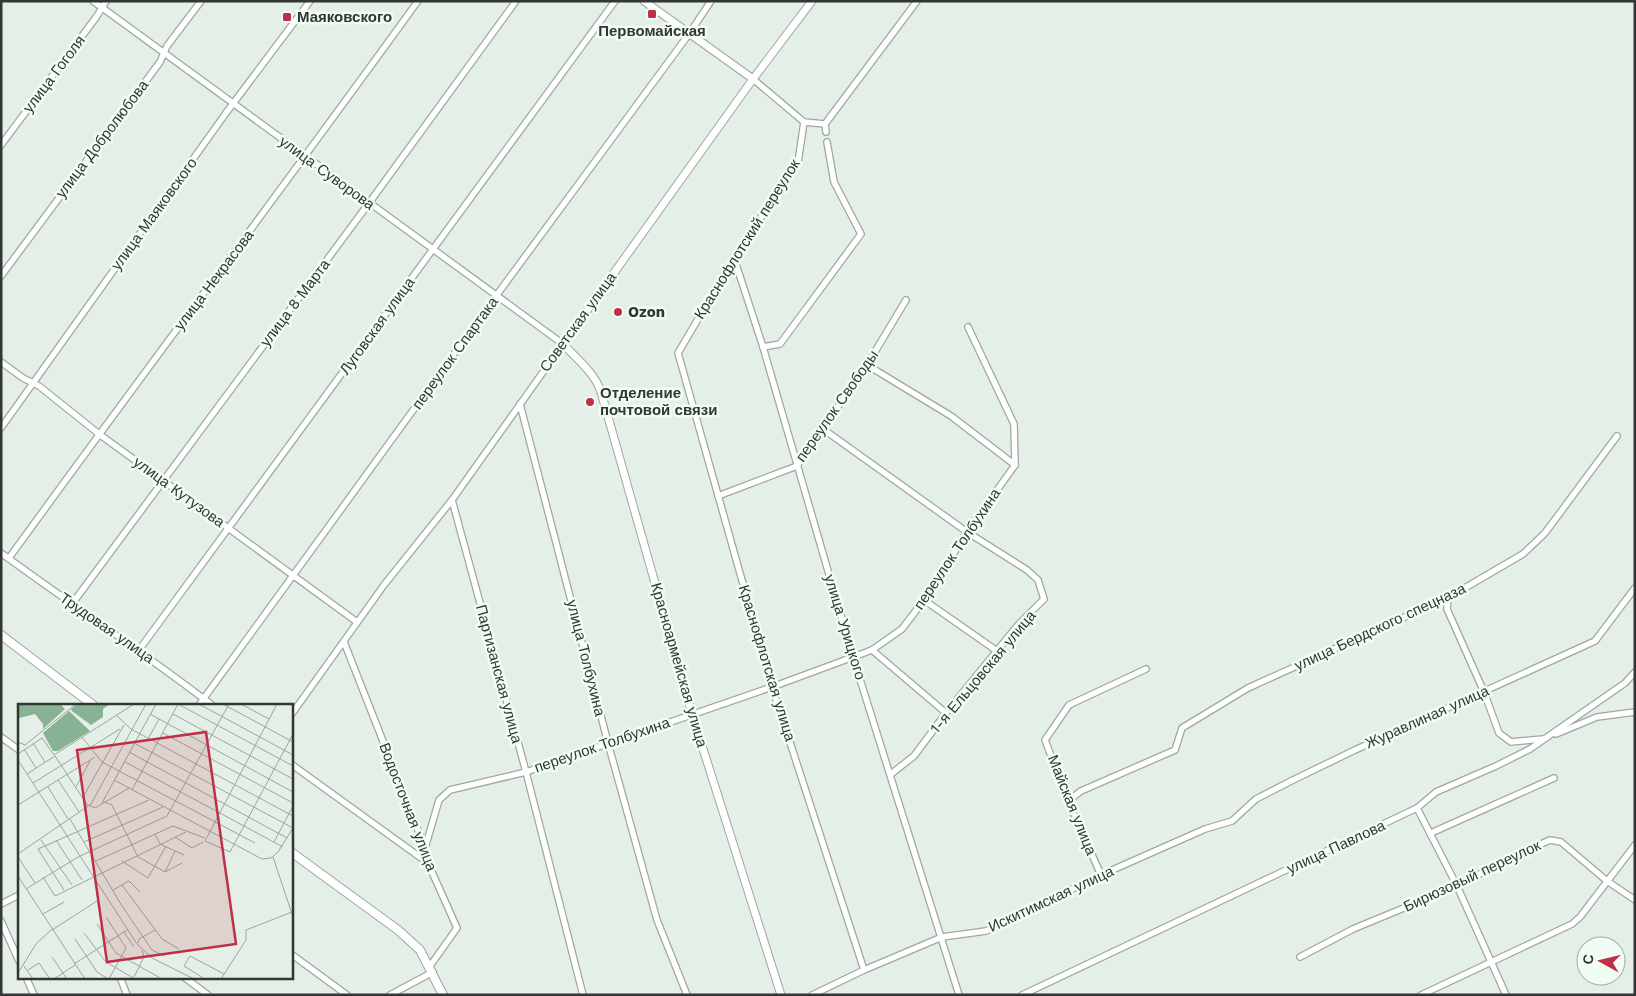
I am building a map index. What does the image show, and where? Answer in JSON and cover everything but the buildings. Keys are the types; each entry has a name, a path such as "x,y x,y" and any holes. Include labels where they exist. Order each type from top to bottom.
{"main road":[{"path":"1,635 92,704"},
{"path":"292,853 398,930 420,950 443,995"}],"street":[{"name":"улица Суворова","path":"93,1 562,344"},
{"name":"улица Гоголя","path":"1,146 106,1"},
{"name":"улица Добролюбова","path":"1,276 160,62 167,46 201,1"},
{"name":"улица Маяковского","path":"1,428 233,104 310,1"},
{"name":"улица Некрасова","path":"9,558 306,157 418,1"},
{"name":"улица 8 Марта","path":"72,604 369,204 516,1"},
{"name":"Луговская улица","path":"139,650 615,1"},
{"path":"644,1 753,79 804,122 825,124"},
{"name":"переулок Спартака","path":"200,704 689,34 711,1"},
{"name":"Советская улица","path":"292,714 357,622 452,500 753,79 812,1"},
{"path":"826,132 825,124 917,1"},
{"name":"Краснофлотский переулок","path":"678,353 734,258 798,162 804,122"},
{"path":"763,347 780,344 861,234 834,182 828,142"},
{"name":"улица Урицкого","path":"734,258 763,347 853,657 959,995"},
{"name":"переулок Свободы","path":"718,496 797,466 867,365 906,300"},
{"path":"968,327 1014,424 1015,465"},
{"name":"Красноармейская улица","path":"562,344 598,384 692,714 781,995"},
{"name":"Краснофлотская улица","path":"678,353 772,687 864,970"},
{"name":"улица Кутузова","path":"1,362 34,384 99,434 357,622"},
{"path":"867,365 951,416 1015,465"},
{"name":"улица Толбухина","path":"520,404 608,742 657,920 687,995"},
{"name":"1-я Ельцовская улица","path":"823,429 968,532 1027,570 1038,580 1044,599 1018,625 946,713 914,756 891,774"},
{"name":"улица Бердского спецназа","path":"1068,801 1081,791 1175,750 1182,728 1248,688 1448,598 1523,554 1545,533 1617,436"},
{"name":"переулок Толбухина","path":"425,848 439,800 450,790 526,772 608,742 772,687 872,650 902,629 924,600 968,532 1015,465"},
{"name":"Партизанская улица","path":"452,500 526,772 583,995"},
{"name":"Трудовая улица","path":"1,552 139,650 211,704"},
{"name":"Журавлиная улица","path":"1205,830 1232,822 1256,799 1293,780 1595,641 1635,588"},
{"path":"1448,598 1446,609 1484,692 1499,733 1504,738 1511,742 1544,739 1597,717 1635,712"},
{"path":"924,600 997,651"},
{"name":"Водосточная улица","path":"344,642 425,848 428,863 457,928 431,969"},
{"path":"872,650 946,713"},
{"name":"Майская улица","path":"1101,875 1068,801 1046,740 1070,705 1146,669"},
{"name":"улица Павлова","path":"1022,995 1417,808 1436,792 1496,766 1530,748 1625,683 1635,672"},
{"path":"1,737 18,749"},
{"path":"292,765 428,863"},
{"path":"1431,833 1554,778"},
{"path":"1417,808 1457,886 1506,995"},
{"name":"Искитимская улица","path":"812,995 864,970 942,937 986,931 1101,875 1205,830"},
{"name":"Бирюзовый переулок","path":"1300,957 1353,929 1457,886 1510,858 1550,840 1561,842 1607,881 1635,900"},
{"path":"1421,995 1572,924 1580,917 1635,845"},
{"path":"1,904 18,896"},
{"path":"1,921 18,959"},
{"path":"292,955 347,995"},
{"path":"390,995 431,969"},
{"path":"26,978 34,995"},
{"path":"120,978 127,995"},
{"path":"185,978 208,995"}],"place":[{"name":"Первомайская","path":"652,14"},
{"name":"Маяковского","path":"287,17"},
{"name":"Ozon","path":"618,312"},
{"name":"Отделение почтовой связи","path":"590,402"}]}
